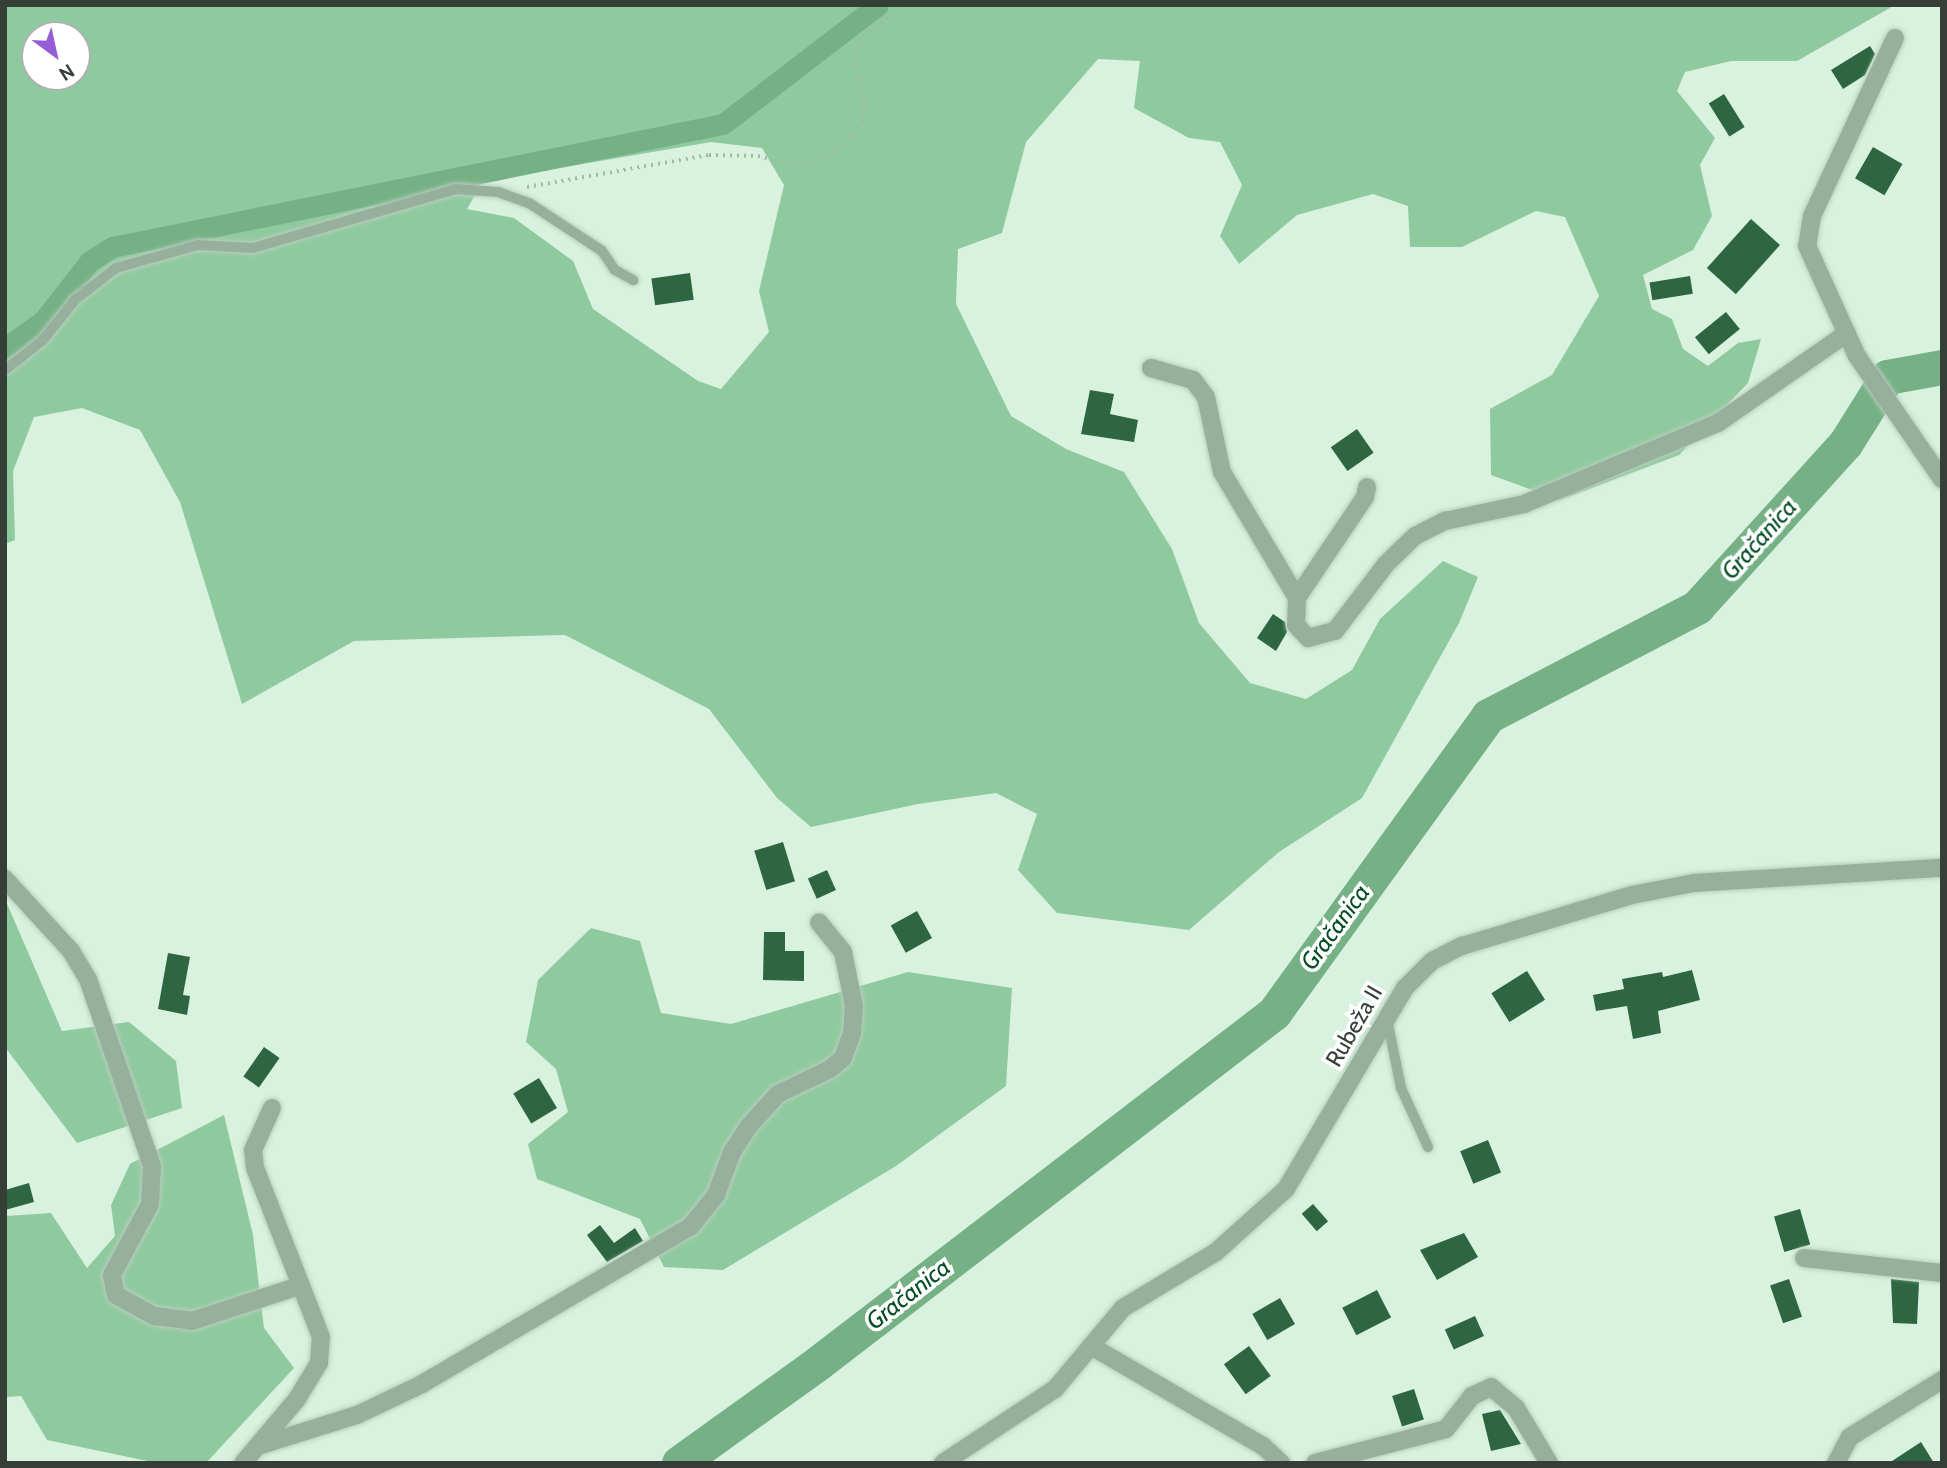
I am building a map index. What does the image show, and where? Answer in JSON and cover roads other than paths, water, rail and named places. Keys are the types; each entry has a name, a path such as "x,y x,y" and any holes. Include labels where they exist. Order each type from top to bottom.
{"street":[{"path":"1895,38 1812,216 1807,246 1857,356 1888,397 1942,479"},
{"path":"1367,487 1365,497 1297,598 1293,613 1302,635 1325,637 1335,631 1386,564 1415,536 1445,521 1524,504 1718,423 1847,333"},
{"path":"1151,368 1193,380 1206,397 1222,472 1297,598"},
{"name":"Rubeža II","path":"943,1463 1055,1389 1123,1308 1216,1252 1286,1189 1405,988 1432,961 1462,946 1632,895 1694,883 1942,868"},
{"path":"5,879 71,951 88,979 152,1166 150,1204 112,1275 116,1295 154,1316 192,1321 299,1286"},
{"path":"258,1446 358,1415 422,1384 691,1226 716,1195 732,1152 749,1126 778,1094 830,1069 843,1058 852,1033 854,1006 844,952 819,922"},
{"path":"243,1463 319,1363 321,1337 255,1168 253,1150 272,1108"},
{"path":"1804,1258 1942,1273"},
{"path":"1091,1346 1263,1446 1281,1463"},
{"path":"1825,1463 1839,1455 1864,1427 1942,1380"},
{"path":"1315,1463 1446,1429 1472,1396 1490,1387 1516,1408 1549,1463"}],"lane":[{"path":"5,370 43,340 75,300 116,268 198,245 253,248 456,189 498,192 544,211 602,250 615,270 633,280"},
{"path":"1387,1018 1401,1088 1428,1147"}],"waterway":[{"path":"5,348 44,320 90,261 112,247 723,124 878,5"},
{"name":"Gračanica","path":"679,1463 818,1363 1274,1013 1488,716 1697,607 1845,444 1887,377 1942,367"}]}
